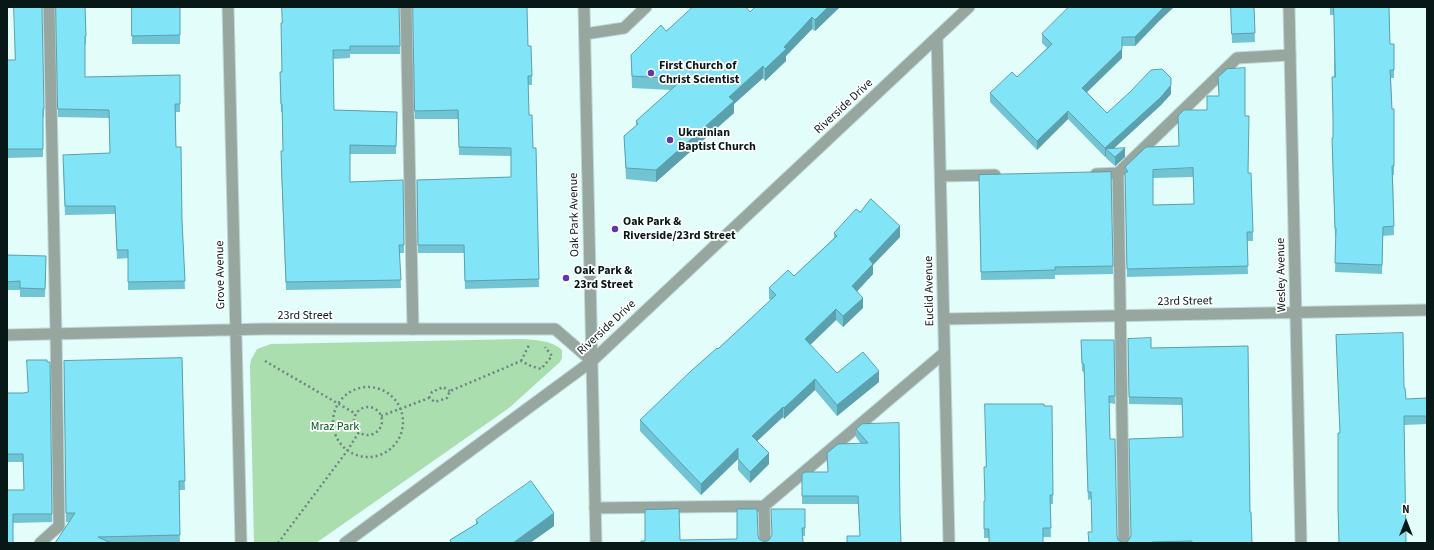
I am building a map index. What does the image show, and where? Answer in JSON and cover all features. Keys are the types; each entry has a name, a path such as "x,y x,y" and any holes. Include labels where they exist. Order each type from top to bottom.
{"street":[{"path":"40,543 59,526 48,7"},
{"name":"Grove Avenue","path":"228,7 240,543"},
{"path":"406,7 413,330"},
{"name":"Oak Park Avenue","path":"584,7 596,543"},
{"path":"585,34 624,28 646,7"},
{"name":"Riverside Drive","path":"345,543 592,362 969,7"},
{"name":"Wesley Avenue","path":"1289,7 1301,543"},
{"name":"Euclid Avenue","path":"937,38 949,543"},
{"path":"1087,174 1118,173 1237,58 1290,55"},
{"path":"1118,173 1124,543"},
{"path":"941,176 1010,175"},
{"name":"23rd Street","path":"944,319 1427,310"},
{"name":"23rd Street","path":"7,335 235,330 555,330 592,362"},
{"path":"595,508 764,506 944,353"},
{"path":"764,506 765,543"}],"path":[{"path":"429,398 435,402 447,398 450,391 521,361 530,343 534,343"},
{"path":"521,361 541,369 552,356 543,345"},
{"path":"265,361 356,414"},
{"path":"364,386 371,386 384,390 394,398 401,408 403,429 397,442 381,455 367,457 353,454 348,451 337,439 334,432 333,417 338,403 352,390 364,386"},
{"path":"381,416 429,398 432,392 443,387 450,391"},
{"path":"367,407 375,409 381,416 382,424 378,431 371,435 359,432 354,426 354,418 356,414 362,408 367,407"},
{"path":"278,543 348,451 359,432"}],"green space":[{"name":"Mraz Park","path":"522,339 543,341 553,344 562,350 562,358 560,362 509,408 316,543 254,543 250,366 251,360 257,349 271,344"}],"building":[{"path":"14,7 42,7 44,109 43,149 7,149 7,60 15,60"},
{"path":"56,7 85,7 85,77 180,75 180,104 175,104 176,147 181,147 185,281 128,282 128,250 117,250 115,206 65,206 63,155 110,153 109,110 58,109"},
{"path":"132,7 180,7 180,35 132,36"},
{"path":"282,7 399,7 400,46 350,46 350,50 333,50 334,110 397,112 396,146 350,145 350,182 403,180 404,245 399,245 401,280 286,282 281,151 283,151 280,72 282,72"},
{"path":"413,7 527,7 528,46 531,46 532,76 528,76 529,115 532,115 533,148 536,148 539,279 465,281 464,245 418,245 417,180 511,177 511,148 459,147 458,110 415,111"},
{"path":"693,7 746,7 750,12 755,7 828,7 815,20 812,17 784,47 786,49 765,69 763,66 729,97 734,101 656,170 626,168 624,136 638,124 636,121 683,79 632,76 631,55 661,25 666,31"},
{"path":"1069,7 1164,7 1135,37 1122,37 1122,49 1082,88 1107,113 1151,70 1162,69 1171,78 1171,85 1161,97 1105,148 1068,111 1037,141 990,93 1012,72 1017,77 1052,44 1042,34"},
{"path":"1231,7 1254,7 1255,33 1232,34"},
{"path":"1334,7 1389,7 1390,44 1394,44 1394,70 1390,70 1392,109 1394,109 1394,166 1392,166 1394,226 1383,227 1382,265 1335,263 1336,228 1332,138 1332,77 1335,77"},
{"path":"1245,68 1245,116 1249,116 1248,173 1251,173 1253,232 1247,232 1248,266 1127,269 1125,172 1128,172 1125,167 1146,147 1179,146 1178,116 1184,110 1207,110 1207,96 1219,96 1218,77 1227,69","holes":["1193,168 1194,204 1153,205 1153,170"]},
{"path":"1125,148 1115,157 1106,149"},
{"path":"1111,172 1113,266 1055,267 1055,270 981,272 979,175"},
{"path":"871,199 900,226 869,259 873,264 852,286 863,298 843,316 836,309 805,339 837,373 863,352 879,371 837,405 815,379 752,436 769,453 750,472 738,459 738,448 701,484 640,420 691,371 717,348 718,349 776,295 769,288 788,270 794,276 837,236 834,233 856,209 860,212"},
{"path":"7,255 46,256 45,289 20,288 20,281 7,282"},
{"path":"1403,333 1404,388 1406,399 1427,398 1427,416 1404,416 1406,543 1339,543 1338,433 1340,433 1336,335"},
{"path":"1151,338 1151,348 1248,346 1250,512 1252,543 1192,543 1192,541 1124,543 1128,541 1131,536 1129,439 1183,437 1182,398 1129,397 1128,339"},
{"path":"1081,340 1114,340 1115,396 1109,396 1110,439 1115,439 1117,536 1118,540 1124,543 1089,543 1088,532 1092,532 1091,492 1088,492 1084,365 1082,363"},
{"path":"182,358 185,481 179,481 180,535 98,537 111,543 55,543 75,513 66,513 64,361"},
{"path":"27,360 47,360 47,362 50,362 52,514 13,514 13,543 7,543 7,490 24,490 23,454 7,454 7,393 28,392"},
{"path":"985,404 1044,404 1044,406 1052,406 1053,495 1050,495 1051,528 1043,528 1043,543 989,543 989,529 984,529 984,467 986,467"},
{"path":"899,423 901,543 847,543 847,536 860,536 858,496 802,496 802,474 805,472 828,472 827,453 838,444 868,443 856,429 862,424"},
{"path":"531,481 554,513 513,543 451,543 450,540 478,523 476,520"},
{"path":"679,509 680,540 737,539 737,509 757,509 758,535 759,539 765,542 769,540 772,535 771,509 805,509 805,528 802,528 803,543 641,543 641,541 645,541 645,510"}],"place":[{"name":"First Church of Christ Scientist","path":"651,73"},
{"name":"Ukrainian Baptist Church","path":"670,140"},
{"name":"Oak Park & Riverside/23rd Street","path":"615,229"},
{"name":"Oak Park & 23rd Street","path":"566,278"}]}
